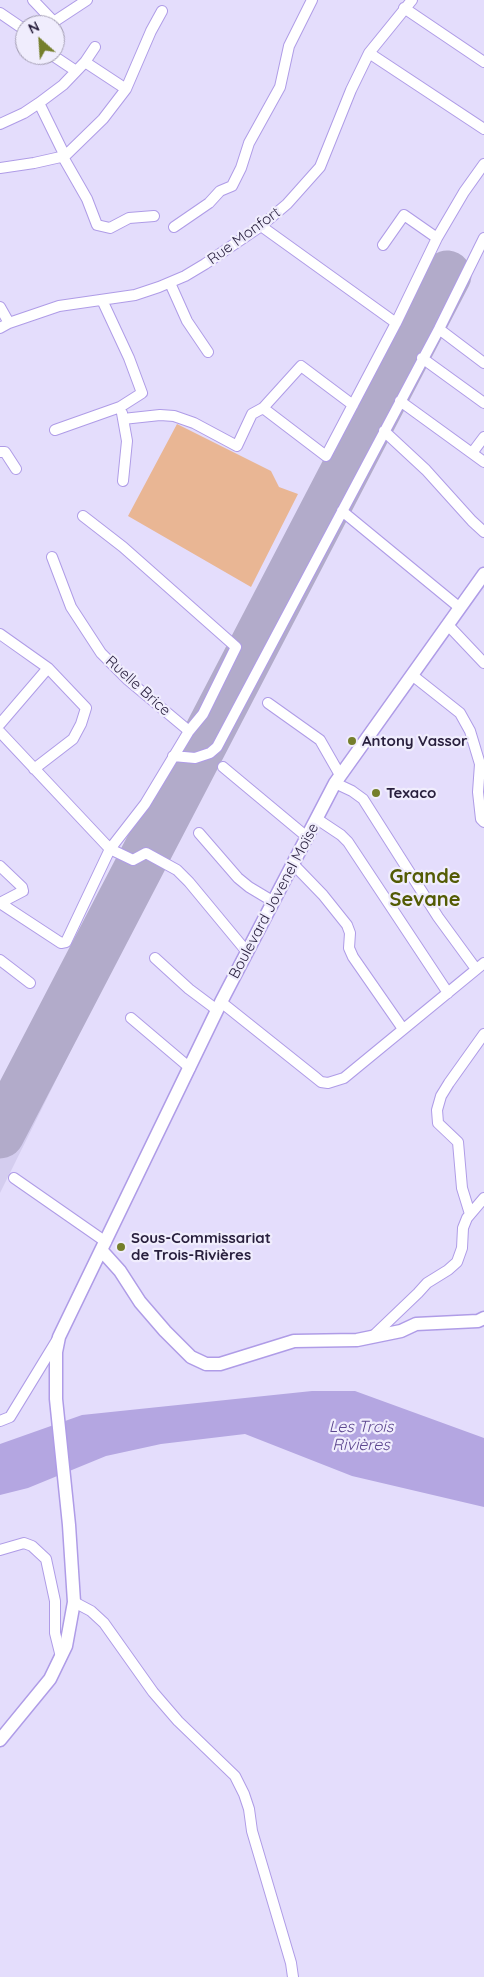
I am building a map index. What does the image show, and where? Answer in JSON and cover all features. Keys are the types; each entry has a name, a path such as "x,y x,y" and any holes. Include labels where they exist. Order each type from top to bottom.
{"main road":[{"name":"Boulevard Jovenel Moïse","path":"0,1740 50,1679 66,1646 74,1602 69,1525 56,1399 56,1352 59,1338 219,1006 338,779 484,574"},
{"path":"104,1246 140,1302 165,1331 191,1357 206,1364 220,1364 294,1341 357,1340 401,1331 416,1324 478,1321 484,1318"}],"street":[{"path":"33,0 44,15"},
{"path":"64,15 87,0"},
{"path":"174,228 209,203 220,191 232,186 241,168 249,143 280,87 290,46 312,0"},
{"path":"408,4 484,62"},
{"name":"Rue Monfort","path":"5,325 59,306 135,295 170,283 205,264 261,226 294,197 320,167 369,53 408,4"},
{"path":"0,168 34,164 64,156 103,119 126,89 151,31 162,11"},
{"path":"0,13 15,23"},
{"path":"0,124 39,103 63,85 95,47"},
{"path":"369,53 484,129"},
{"path":"84,62 126,89"},
{"path":"65,64 76,71"},
{"path":"39,103 87,199 97,225 110,228 129,218 154,216"},
{"path":"262,408 326,456 396,323 437,238 464,192 484,164"},
{"path":"383,245 404,216 437,238"},
{"path":"261,226 396,323"},
{"path":"174,756 195,758 210,753 217,747 439,329 484,238"},
{"path":"170,283 188,321 208,352"},
{"path":"55,430 120,407 142,393 129,358 102,300"},
{"path":"0,307 5,325"},
{"path":"439,329 484,363"},
{"path":"422,358 484,403"},
{"path":"124,419 160,414 174,416 194,423 237,446 252,414 262,408 301,366 353,405"},
{"path":"400,401 484,462"},
{"path":"120,407 127,441 123,481"},
{"path":"384,431 426,470 484,532"},
{"path":"472,454 484,437"},
{"path":"0,452 5,452 16,469"},
{"path":"342,511 460,608"},
{"path":"0,866 22,887 23,891 0,903 61,943 66,942 110,849 145,804 189,731 203,714 236,647 123,547 83,516"},
{"name":"Ruelle Brice","path":"52,557 71,607 101,653 128,680 189,731"},
{"path":"448,625 484,664"},
{"path":"0,635 48,668 86,708 81,724 73,739 34,769"},
{"path":"0,724 48,668"},
{"path":"412,675 460,713 470,731 480,764 478,792 481,819 484,822"},
{"path":"155,958 189,989 219,1006 321,1082 328,1083 344,1078 480,966 427,901 363,799 338,779 320,740 268,703"},
{"path":"0,732 110,849 132,860 146,853 176,870 189,882 247,952"},
{"path":"223,767 308,837"},
{"path":"317,819 348,842 448,993"},
{"path":"199,834 238,878 248,887 274,902"},
{"path":"294,864 322,894 346,924 350,933 349,948 353,957 403,1029"},
{"path":"0,960 30,983"},
{"path":"131,1018 190,1068"},
{"path":"470,1214 463,1194 458,1142 438,1123 436,1110 449,1082 484,1034"},
{"path":"14,1178 104,1246"},
{"path":"372,1337 427,1283 457,1262 462,1248 463,1228 470,1214 484,1198"},
{"path":"0,1421 10,1417 59,1338"},
{"path":"0,1550 24,1543 32,1546 46,1559 55,1601 55,1633 61,1657"},
{"path":"74,1602 91,1611 104,1623 152,1692 178,1722 235,1776 249,1809 252,1831 291,1963 293,1977"}],"shaded area":[{"path":"433,261 467,284 186,818 0,1193 0,1097 144,829 307,503"},
{"path":"177,424 271,471 279,487 298,494 251,587 128,516"}],"water":[{"name":"Les Trois Rivières","path":"312,1391 355,1391 484,1438 484,1507 352,1476 245,1434 161,1444 106,1456 28,1488 0,1495 0,1444 82,1415"}],"runway":[{"path":"0,1134 447,275"}],"place":[{"name":"Antony Vassor","path":"352,741"},
{"name":"Texaco","path":"376,793"},
{"name":"Sous-Commissariat de Trois-Rivières","path":"121,1247"}],"district":[{"name":"Grande Sevane","path":"425,888"}]}
